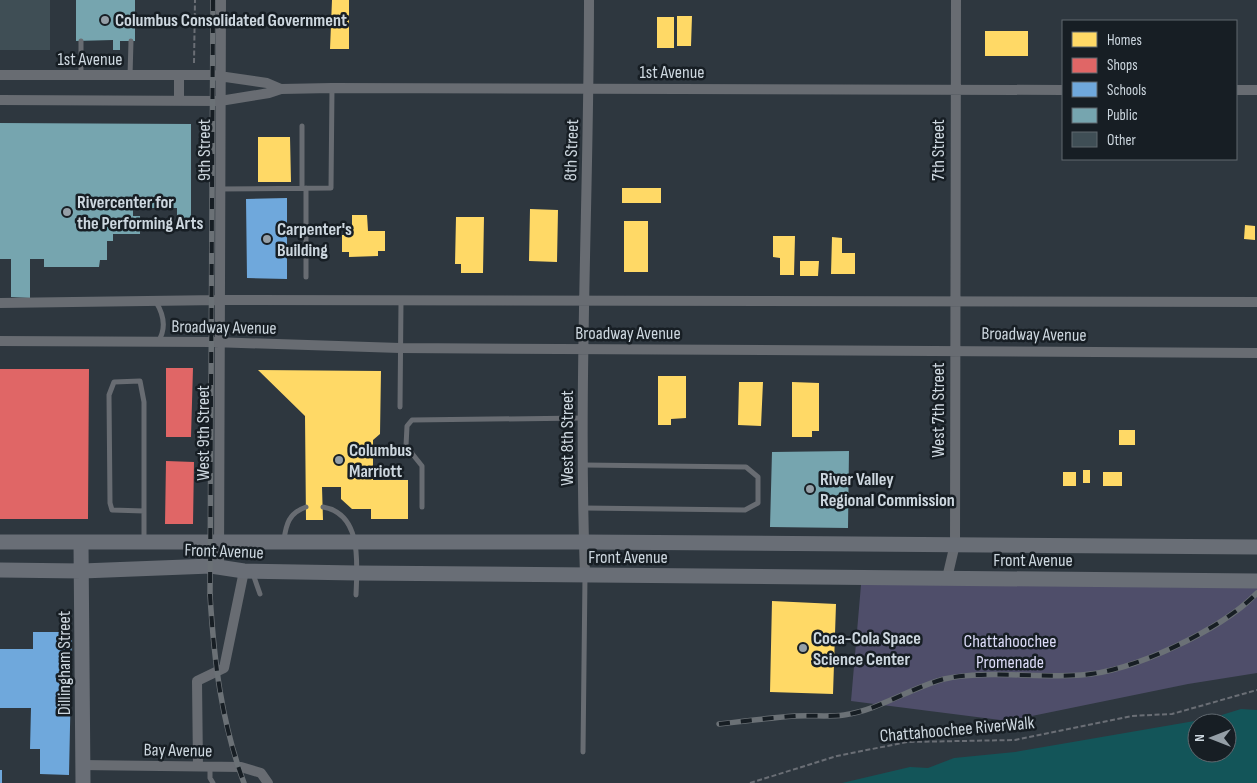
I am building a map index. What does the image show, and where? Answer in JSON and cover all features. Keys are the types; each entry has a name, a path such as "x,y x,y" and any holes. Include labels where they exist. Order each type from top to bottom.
{"street":[{"name":"9th Street","path":"220,300 221,0"},
{"name":"8th Street","path":"582,301 589,88 589,0"},
{"name":"7th Street","path":"954,300 956,0"},
{"name":"1st Avenue","path":"0,75 221,76 281,88 1062,90"},
{"path":"179,76 179,100"},
{"name":"1st Avenue","path":"0,100 220,101 269,93 281,88"},
{"path":"1237,90 1257,90"},
{"name":"Broadway Avenue","path":"0,303 220,300 1257,302"},
{"name":"West 9th Street","path":"219,566 220,300"},
{"name":"West 7th Street","path":"947,578 955,544 954,300"},
{"name":"West 8th Street","path":"582,301 585,575"},
{"name":"Broadway Avenue","path":"0,341 220,343 400,348 1257,353"},
{"name":"Front Avenue","path":"0,542 219,544 584,542 1257,548"},
{"name":"Dillingham Street","path":"82,543 83,783"},
{"name":"Front Avenue","path":"0,570 82,571 219,566 248,571 357,573 1257,581"},
{"path":"198,766 197,681 224,668 248,571"},
{"name":"Bay Avenue","path":"82,765 242,767 261,773 268,783"}],"lane":[{"path":"81,76 82,41"},
{"path":"130,76 131,41"},
{"path":"220,189 331,188 332,88"},
{"path":"302,126 306,277"},
{"path":"400,407 401,301"},
{"path":"156,302 163,315 164,322 158,342"},
{"path":"144,510 112,510 110,503 109,396 114,382 140,381 144,402 144,510 144,543"},
{"path":"422,507 422,466 406,446 407,426 412,420 583,418"},
{"path":"584,465 746,467 758,477 758,503 745,510 584,508"},
{"path":"284,543 286,525 291,516 306,507"},
{"path":"323,508 335,512 348,523 356,543 356,595"},
{"path":"248,571 260,594"},
{"path":"583,752 585,575"},
{"path":"207,783 212,780 210,766"}],"path":[{"path":"194,76 195,0"},
{"name":"Chattahoochee RiverWalk","path":"750,783 837,756 907,742 1015,740 1132,716 1172,714 1257,690"}],"green space":[{"name":"Chattahoochee Promenade","path":"1257,584 1257,673 1188,684 1008,721 851,701 861,585"}],"shaded area":[{"path":"1241,709 1257,710 1257,783 842,783 910,767 928,768 954,758 1015,752 1187,722 1187,763 1237,763 1237,713 1228,713"}],"building: Homes":[{"path":"332,0 349,0 349,49 330,49"},
{"path":"677,16 692,16 691,46 677,46"},
{"path":"657,17 674,17 674,48 657,48"},
{"path":"985,31 1028,31 1028,56 985,56"},
{"path":"258,137 290,137 291,182 258,182"},
{"path":"622,188 661,188 661,203 622,203"},
{"path":"530,209 558,210 557,262 529,261"},
{"path":"352,215 367,215 368,231 385,231 385,251 378,251 378,256 349,257 349,252 342,252 342,235 352,235"},
{"path":"456,217 484,217 483,273 461,273 461,264 455,264"},
{"path":"624,221 648,221 648,272 624,272"},
{"path":"1245,225 1255,226 1255,240 1244,239"},
{"path":"773,236 795,236 794,275 780,275 780,258 773,257"},
{"path":"832,237 842,238 842,253 855,253 855,274 831,274"},
{"path":"800,261 819,261 818,276 800,276"},
{"name":"Columbus Marriott","path":"258,370 381,371 380,434 373,440 373,480 408,480 408,519 371,519 371,509 352,509 341,499 341,487 322,487 323,520 306,520 305,416"},
{"path":"658,376 686,376 686,418 671,419 671,425 658,425"},
{"path":"739,382 763,382 761,426 738,425"},
{"path":"792,382 819,383 819,431 812,431 812,437 792,437"},
{"path":"1119,430 1135,430 1135,445 1119,445"},
{"path":"1083,470 1090,470 1090,483 1083,483"},
{"path":"1063,472 1076,472 1076,486 1063,486"},
{"path":"1103,472 1122,472 1122,486 1103,486"},
{"name":"Coca-Cola Space Science Center","path":"772,601 836,604 833,694 770,692"}],"building: Shops":[{"path":"166,368 193,368 191,437 166,437"},
{"path":"0,369 89,369 88,519 0,519"},
{"path":"166,461 194,462 193,524 165,524"}],"building: Schools":[{"name":"Carpenter's Building","path":"287,198 287,279 247,278 246,199"},
{"path":"33,632 72,632 69,775 40,774 40,749 30,749 31,708 0,708 0,649 33,649"},
{"path":"0,770 2,770 2,783 0,783"}],"building: Public":[{"name":"Columbus Consolidated Government","path":"76,0 135,0 135,41 120,41 120,50 113,50 113,40 76,41"},
{"name":"Rivercenter for the Performing Arts","path":"0,123 191,124 191,221 177,221 177,208 133,208 133,216 140,216 140,234 113,234 113,241 107,241 107,260 100,260 99,267 44,267 44,259 30,259 30,298 11,297 11,259 0,259"},
{"name":"River Valley Regional Commission","path":"849,451 848,528 770,527 772,452"}],"building: Other":[{"path":"0,0 50,0 50,50 0,50"}],"railway":[{"path":"213,0 210,595 216,667 224,713 244,783"},
{"path":"719,724 795,716 844,715 870,709 931,683 959,676 1065,676 1102,672 1125,666 1175,647 1221,621 1257,593"}],"place":[{"name":"Columbus Consolidated Government","path":"105,20"},
{"name":"Rivercenter for the Performing Arts","path":"67,212"},
{"name":"Carpenter's Building","path":"267,239"},
{"name":"Columbus Marriott","path":"339,460"},
{"name":"River Valley Regional Commission","path":"810,489"},
{"name":"Coca-Cola Space Science Center","path":"803,648"}]}
